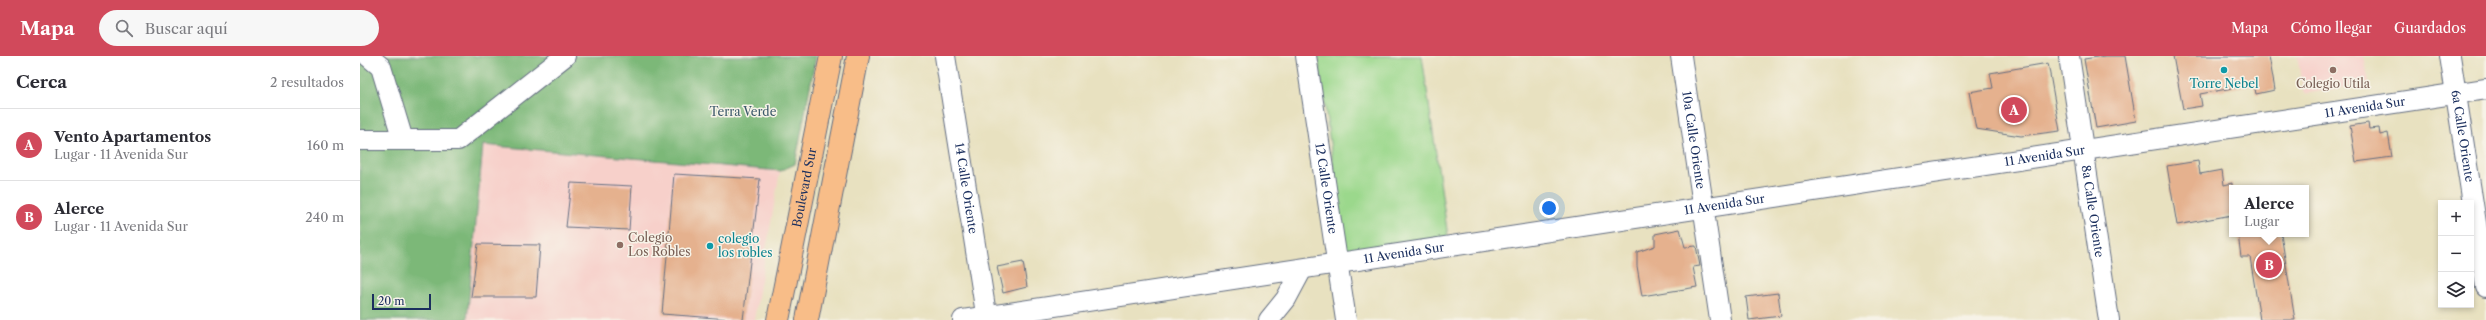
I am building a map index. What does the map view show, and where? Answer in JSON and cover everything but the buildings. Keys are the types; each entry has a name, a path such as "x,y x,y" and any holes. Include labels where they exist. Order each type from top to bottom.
{"highway":[{"name":"Boulevard Sur","path":"778,320 831,56"},
{"path":"807,320 858,56"}],"street":[{"path":"368,56 381,67 403,140"},
{"path":"360,140 458,140 565,56"},
{"name":"14 Calle Oriente","path":"945,56 986,319"},
{"name":"12 Calle Oriente","path":"1306,56 1336,264 1346,320"},
{"name":"10a Calle Oriente","path":"1681,56 1720,320"},
{"name":"8a Calle Oriente","path":"2069,56 2109,320"},
{"name":"6a Calle Oriente","path":"2450,56 2485,278"},
{"name":"11 Avenida Sur","path":"962,320 986,319 1302,269 2486,90"},
{"path":"1269,320 1286,299 1302,269"}],"shaded area":[{"name":"Colegio Utila","path":"2297,56 2364,56 2369,83 2304,94"},
{"name":"Colegio Los Robles","path":"483,145 780,171 754,320 467,320"}],"green space":[{"name":"Terra Verde","path":"360,56 816,56 795,164 780,171 483,145 467,320 360,320"},
{"path":"1318,56 1422,56 1448,237 1345,251"}],"place":[{"name":"Torre Nebel","path":"2224,70"},
{"name":"Colegio Utila","path":"2333,70"},
{"name":"Vento Apartamentos","path":"2014,110"},
{"name":"Colegio Los Robles","path":"620,245"},
{"name":"colegio los robles","path":"710,246"},
{"name":"Alerce","path":"2269,265"}]}
